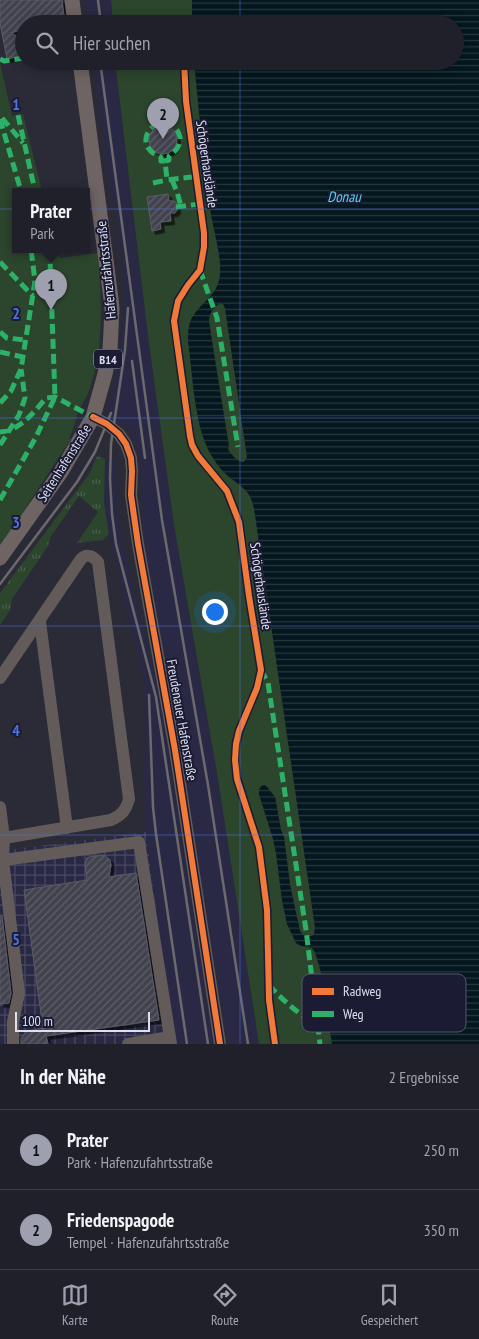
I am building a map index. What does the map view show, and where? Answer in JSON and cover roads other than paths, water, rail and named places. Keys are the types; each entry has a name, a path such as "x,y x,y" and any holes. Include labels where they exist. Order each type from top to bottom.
{"main road":[{"path":"72,0 74,15"},
{"name":"Hafenzufahrtsstraße","path":"81,70 112,309 110,350 93,417"},
{"name":"Seitenhafenstraße","path":"0,558 61,472 93,417"}],"street":[{"name":"Freudenauer Hafenstraße","path":"93,417 107,424 119,434 126,444 131,458 131,495 138,544 175,750 220,1044"},
{"path":"0,678 40,622 81,559 89,555 95,558 98,562 129,799 124,812 112,820 4,838"},
{"path":"40,622 67,828"},
{"path":"0,807 4,838 3,860 20,993 13,1022 13,1044"},
{"path":"3,860 139,842 171,1041 128,1044"}],"water":[{"name":"Donau","path":"192,0 479,0 479,1044 332,1044 330,1032 466,1032 466,974 321,974 315,952 312,948 296,943 287,924 273,839 259,794 260,788 265,785 275,797 284,837 290,885 300,931 308,937 314,935 315,927 254,508 248,493 222,470 207,446 195,402 188,341 190,322 216,289 220,275 219,252 208,195 195,70 464,70 464,15 192,15","holes":["220,303 225,308 247,457 244,462 237,460 228,450 229,446 209,322 213,309"]}],"railway":[{"path":"98,0 100,15"},
{"path":"101,70 162,520 208,785 248,1044"},
{"path":"128,308 125,350 111,444 112,514 116,544 156,697 208,1044"},
{"path":"132,361 145,458"},
{"path":"0,584 77,482 95,452 111,413"},
{"path":"149,695 153,807 187,1044"}],"place":[{"name":"Friedenspagode","path":"163,139"},
{"name":"Prater","path":"51,310"}]}
